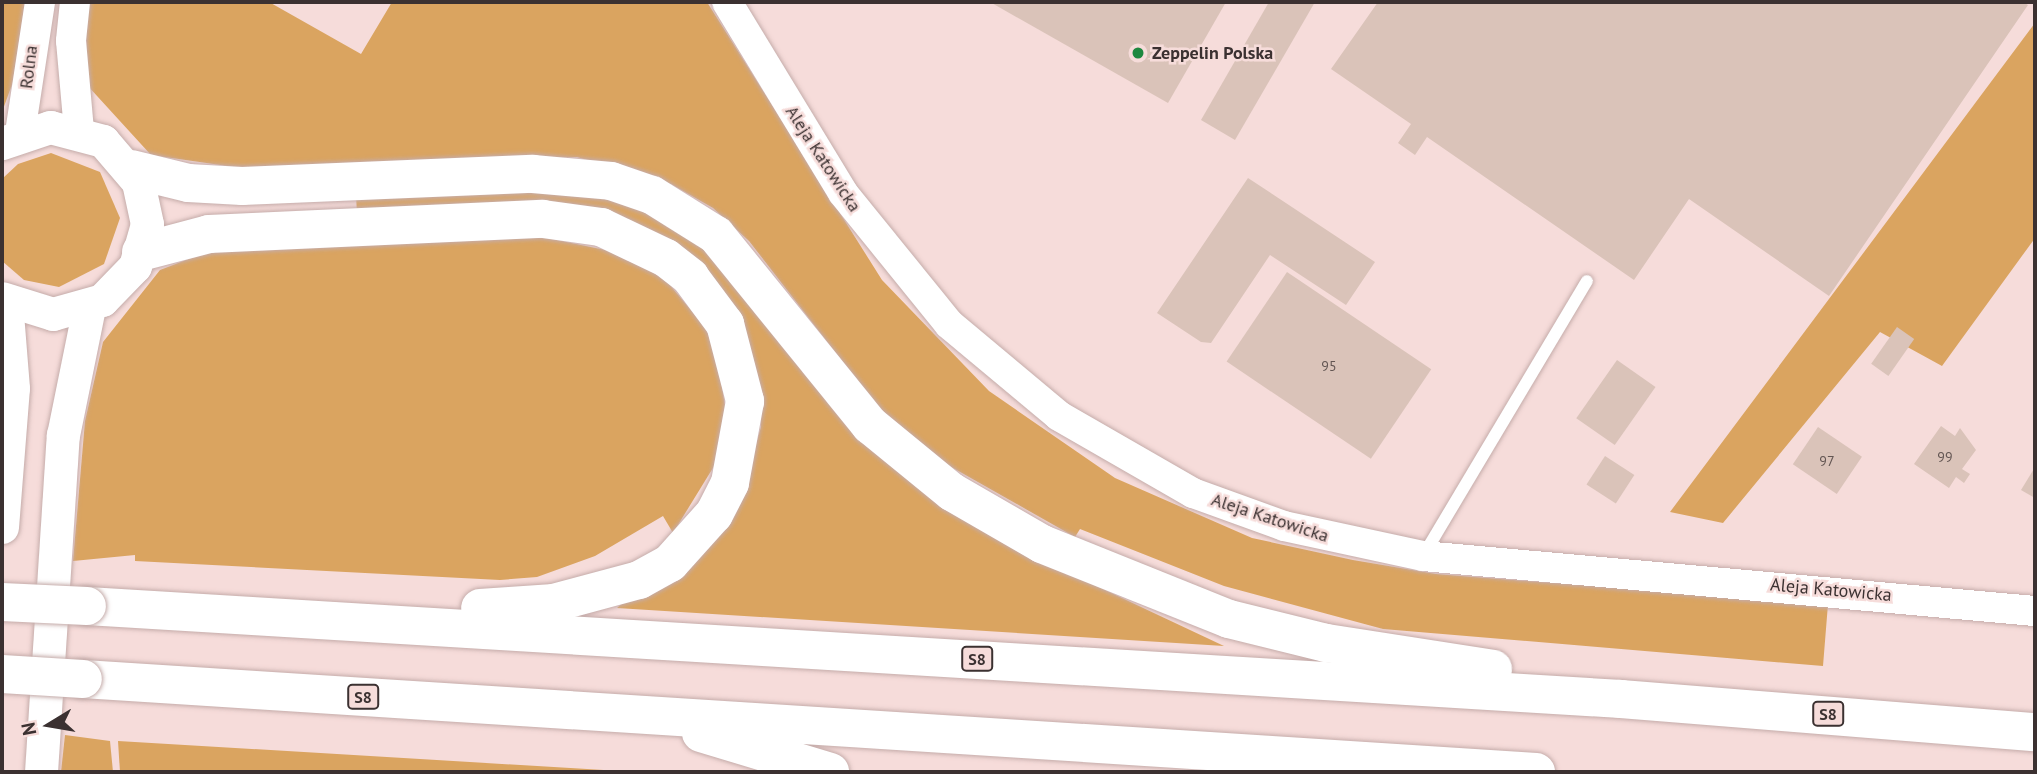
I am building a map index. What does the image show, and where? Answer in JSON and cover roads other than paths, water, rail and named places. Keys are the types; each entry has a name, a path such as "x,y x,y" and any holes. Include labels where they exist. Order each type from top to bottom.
{"highway":[{"path":"131,169 188,183 242,186 533,174 611,181 652,195 716,235 870,425 952,492 1042,544 1229,619 1621,699"},
{"path":"141,252 233,232 572,222 601,227 666,258 724,324 742,375 740,444 714,514 670,563 612,590 554,603 334,618"},
{"name":"S8","path":"2,602 334,618 1621,699 2035,732"},
{"name":"S8","path":"2,674 1536,772"},
{"path":"642,715 830,772"}],"main road":[{"path":"2,527 13,388 4,300 53,314 89,307 126,279 141,252 146,209 131,169 103,141 79,130 11,138"},
{"path":"41,772 63,435 89,307"}],"street":[{"name":"Rolna","path":"11,138 40,2"},
{"path":"75,2 71,41 79,130"},
{"name":"Aleja Katowicka","path":"727,2 886,253 949,324 1030,396 1098,443 1194,493 1284,526 1423,556 2035,611"}],"lane":[{"path":"1423,556 1587,281"}],"place":[{"name":"Zeppelin Polska","path":"1138,53"}]}
